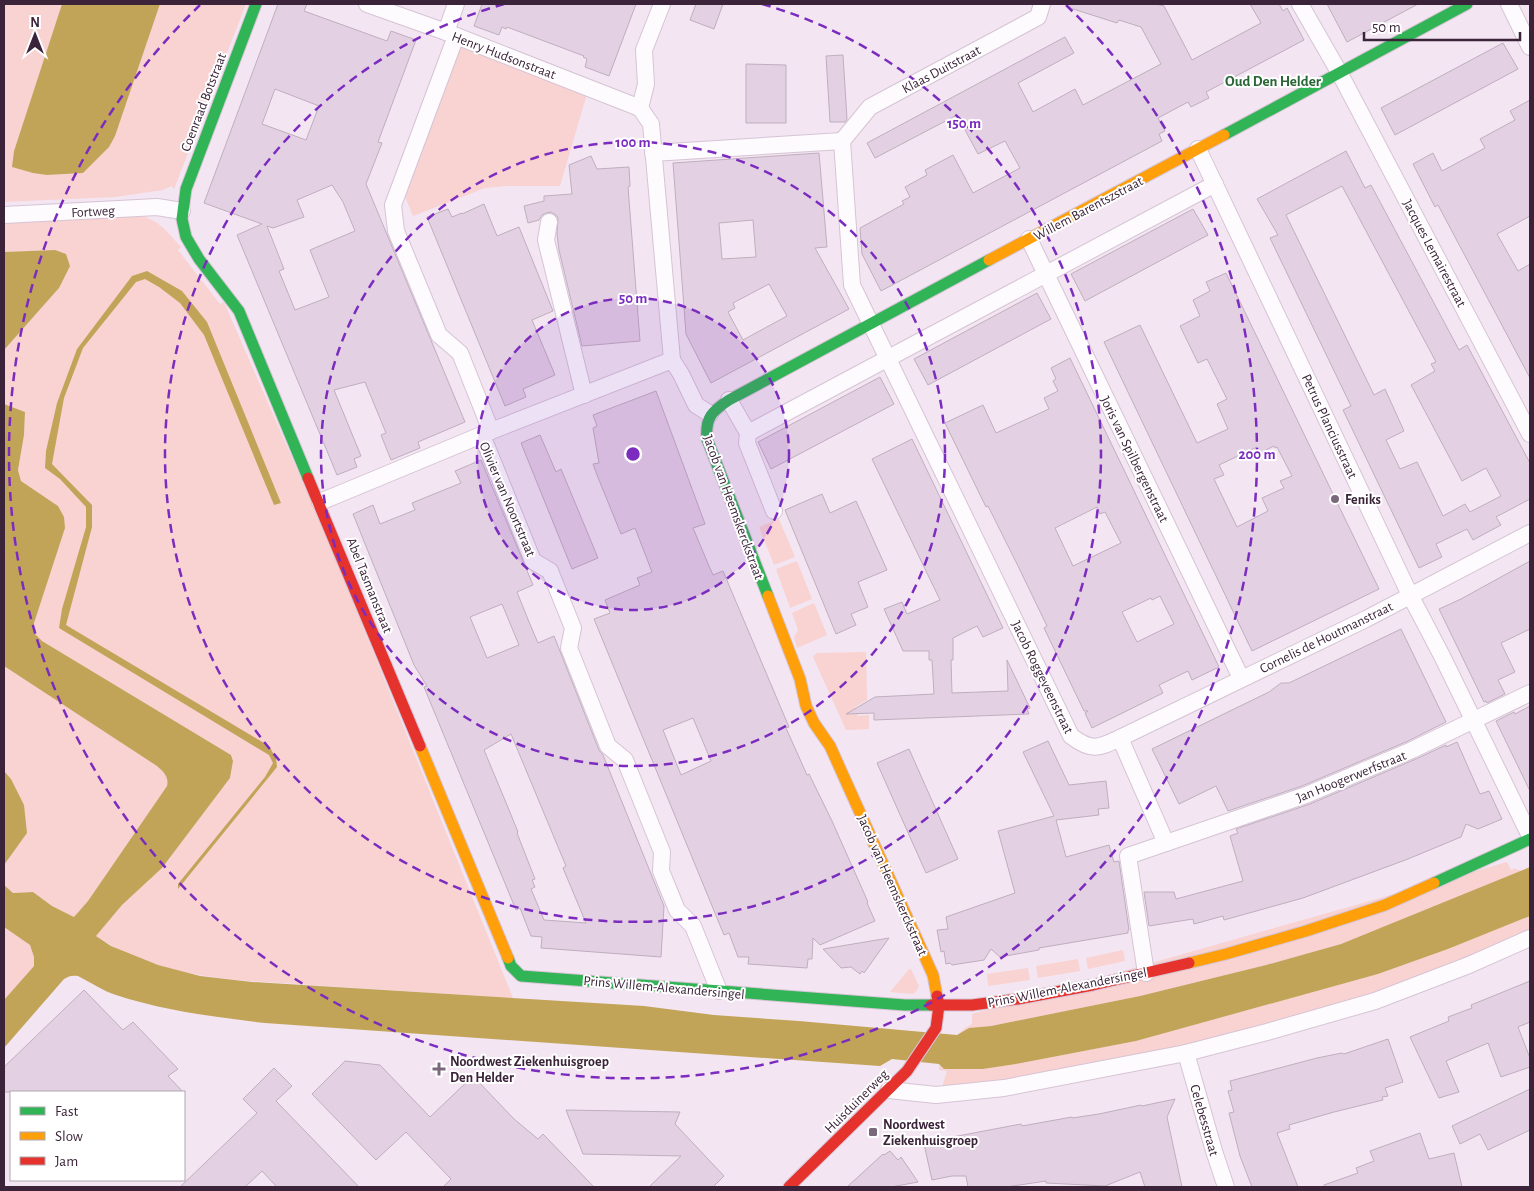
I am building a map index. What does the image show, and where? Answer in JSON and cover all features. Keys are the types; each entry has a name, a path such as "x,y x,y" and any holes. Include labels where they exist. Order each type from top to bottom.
{"street":[{"name":"Coenraad Botstraat","path":"182,211 186,189 256,4"},
{"name":"Henry Hudsonstraat","path":"367,4 451,34 640,108"},
{"name":"Olivier van Noortstraat","path":"456,4 451,34 393,205 396,231 439,336 460,353 533,561 550,571 573,628 569,648 608,746 625,760 662,852 662,871 677,910 693,926 719,991"},
{"path":"640,108 646,84 644,50 662,4"},
{"name":"Klaas Duitstraat","path":"842,141 870,107 1038,17 1042,4"},
{"name":"Jacques Lemairestraat","path":"1300,4 1339,72 1530,434"},
{"name":"Willem Barentszstraat","path":"710,414 729,400 1467,4"},
{"path":"1509,4 1530,47"},
{"name":"Jacob van Heemskerckstraat","path":"640,108 650,124 672,360 696,405 710,414 706,422 705,431 707,439 800,679 801,693 812,721 830,746 933,975 939,1005 936,1028"},
{"path":"653,153 842,141"},
{"name":"Jacob Roggeveenstraat","path":"842,141 852,285 1071,736 1081,744 1095,748 1120,738"},
{"name":"Petrus Planciusstraat","path":"1198,149 1410,595 1530,838"},
{"path":"748,433 1215,184"},
{"name":"Fortweg","path":"4,216 157,207 182,211"},
{"name":"Abel Tasmanstraat","path":"182,211 183,228 192,249 239,311 320,502 511,966 521,976"},
{"path":"549,222 546,240 584,395"},
{"name":"Joris van Spilbergenstraat","path":"1029,239 1242,678"},
{"path":"320,502 487,433 672,360"},
{"path":"729,400 748,433 747,444 774,511"},
{"name":"Cornelis de Houtmanstraat","path":"1120,738 1366,619 1530,533"},
{"name":"Jacob van Heemskerckstraat","path":"800,679 817,698"},
{"name":"Jan Hoogerwerfstraat","path":"1166,843 1306,796 1474,722 1530,693"},
{"name":"Jacob van Heemskerckstraat","path":"824,717 830,746"},
{"path":"1120,738 1166,843 1128,856 1146,973"},
{"name":"Prins Willem-Alexandersingel","path":"521,976 905,1006 972,1005 1018,999 1146,973 1226,954 1288,936 1385,905 1530,838"},
{"path":"889,1090 936,1095 1004,1088 1186,1053 1375,1001 1469,965 1530,938"},
{"name":"Huisduinerweg","path":"789,1187 907,1071 936,1028"},
{"name":"Celebesstraat","path":"1186,1053 1226,1187"}],"shaded area":[{"path":"4,4 62,4 14,151 13,167 47,175 83,173 115,135 160,4 246,4 174,189 172,186 163,190 115,197 4,202"},
{"path":"62,4 160,4 115,136 109,147 83,173 47,175 12,167 14,151"},
{"path":"459,41 589,87 560,186 485,188 413,216 403,192"},
{"path":"141,216 155,221 164,229 181,247 178,250 220,304 224,302 330,545 513,998 237,980 208,976 150,963 96,936 122,905 162,868 230,778 233,761 231,755 42,641 34,633 34,623 58,506 21,481 18,470 24,435 25,412 4,404 4,350 59,288 55,250 4,252 4,222"},
{"path":"55,250 66,254 70,266 59,288 4,350 4,252"},
{"path":"147,271 182,291 207,322 281,503 274,505 204,335 180,303 145,279 136,282 83,348 64,398 52,464 92,505 92,527 66,625 269,746 276,758 277,767 178,889 178,884 265,777 273,763 269,755 59,628 62,609 86,527 86,507 60,479 45,468 46,451 57,403 77,349 132,276"},
{"path":"4,404 25,412 24,435 18,470 21,481 58,506 64,517 65,528 34,623 34,633 42,641 231,755 233,761 230,778 162,868 122,905 96,936 111,946 158,965 200,976 252,982 644,1006 714,1015 957,1035 969,1028 991,1026 1140,996 1266,965 1341,944 1530,867 1530,916 1448,949 1378,974 1136,1041 983,1069 944,1069 939,1064 892,1059 880,1066 265,1023 209,1016 134,1001 101,989 78,976 69,976 64,979 4,1048 4,1000 34,966 34,957 30,945 4,927 4,885 13,893 33,892 52,906 74,917 88,901 167,786 167,780 162,770 157,766 4,666"},
{"path":"779,519 795,557 774,565 759,527"},
{"path":"797,561 812,599 790,608 776,569"},
{"path":"814,603 827,635 797,648 794,637 798,630 792,613"},
{"path":"866,652 867,700 855,707 858,716 869,715 869,729 846,730 813,657 817,653"},
{"path":"4,666 158,766 167,777 167,786 88,901 74,917 52,906 33,892 13,893 4,885 4,865 27,833 11,779 4,771"},
{"path":"4,771 11,779 24,805 27,833 4,865"},
{"path":"1507,862 1511,870 1515,868 1523,871 1341,944 1266,965 1140,996 991,1026 969,1028 957,1035 972,1024 972,1014"},
{"path":"1530,916 1530,931 1451,965 1375,993 1165,1051 1001,1085 942,1087 947,1071 939,1070 939,1064 944,1069 983,1069 1136,1041 1378,974 1448,949"},
{"path":"4,927 30,945 34,957 34,966 4,1000"},
{"path":"1123,950 1125,961 1088,969 1086,958"},
{"path":"1078,959 1080,971 1038,978 1036,966"},
{"path":"1028,968 1030,980 988,986 987,974"},
{"path":"911,969 919,986 916,992 912,994 890,992"}],"building":[{"path":"278,4 307,4 304,11 387,41 391,31 416,40 378,142 382,143 366,184 465,422 418,442 420,448 391,460 381,435 386,433 365,382 334,390 361,456 354,459 357,467 337,475 237,235 262,224 204,203","holes":["275,89 319,106 306,140 262,124","332,185 343,202 355,231 310,250 329,297 295,310 279,271 284,269 267,226 273,228 304,217 297,200"]},
{"path":"482,4 636,4 609,76 585,67 587,59 584,56 507,27 506,29 502,27 499,35 474,26"},
{"path":"696,4 723,4 714,29 690,20"},
{"path":"1068,4 1156,4 1164,6 1192,60 1261,23 1250,4 1279,4 1283,11 1287,8 1304,40 1206,92 1209,98 1191,107 1188,102 1158,118 1165,131 1159,134 1162,141 881,291 862,254 860,228 904,204 902,201 910,197 905,187 927,175 925,170 953,155 973,193 1020,168 1005,141 978,154 957,115 875,158 867,143 1065,37 1074,53 1018,83 1033,112 1075,89 1083,105 1161,64 1141,27 1119,20 1117,23 1067,7"},
{"path":"1327,4 1418,4 1347,42"},
{"path":"1503,43 1518,69 1395,135 1381,108"},
{"path":"843,55 847,119 845,122 830,122 826,56"},
{"path":"746,64 786,65 786,123 746,123"},
{"path":"1530,100 1530,216 1497,234 1518,271 1530,264 1530,378 1438,205 1435,207 1413,164 1433,153 1442,171 1485,148 1480,139 1515,120 1510,111"},
{"path":"1346,151 1365,188 1371,185 1459,350 1467,345 1530,463 1530,499 1496,517 1501,525 1473,540 1467,529 1436,544 1442,557 1419,568 1343,410 1351,406 1270,238 1278,235 1257,199","holes":["1342,186 1436,362 1431,364 1435,371 1411,385 1462,481 1486,468 1501,496 1470,512 1465,504 1443,516 1417,462 1400,469 1386,440 1404,431 1385,389 1374,395 1286,215"]},
{"path":"819,153 827,247 815,248 849,309 711,383 686,334 673,163","holes":["753,220 756,257 722,259 719,223","769,284 787,316 743,340 728,312 735,308 733,303"]},
{"path":"591,156 597,169 629,167 630,186 628,187 640,341 582,346 559,250 558,218 551,212 542,215 539,220 528,223 524,206 544,201 544,196 572,194 569,165"},
{"path":"484,204 497,236 519,227 553,311 532,320 555,375 523,389 526,397 505,406 427,217 448,209 452,217"},
{"path":"1193,209 1208,235 1085,301 1071,274"},
{"path":"1226,273 1379,589 1252,651 1104,342 1140,325 1197,443 1228,429 1217,404 1227,399 1207,359 1198,363 1180,326 1200,316 1193,300 1210,291 1206,282","holes":["1274,446 1275,448 1277,447 1292,476 1280,481 1284,488 1262,498 1268,511 1237,527 1214,479 1224,475 1219,465 1257,447 1260,453"]},
{"path":"1037,293 1051,319 928,385 914,359"},
{"path":"1070,358 1219,667 1192,680 1188,671 1159,685 1163,693 1092,728 1085,713 1088,711 1084,711 1044,628 1047,626 945,423 983,405 996,433 1049,409 1044,398 1058,391 1053,381 1056,379 1051,368","holes":["1097,507 1100,514 1105,512 1121,543 1073,566 1055,528","1160,596 1174,624 1137,642 1122,612 1151,598 1152,600"]},
{"path":"880,377 894,404 771,469 758,442"},
{"path":"656,391 705,524 693,528 713,575 723,571 789,727 786,728 807,775 809,774 832,821 868,902 875,921 820,945 813,938 812,959 808,959 807,968 748,964 749,957 738,957 729,933 724,935 594,619 610,613 605,600 640,585 637,578 652,572 635,528 621,534 597,475 593,464 599,463 593,428 597,426 593,415","holes":["693,718 711,761 681,775 663,730"]},
{"path":"540,435 556,472 561,469 598,558 572,569 521,443"},
{"path":"912,439 1003,628 983,637 977,626 953,638 953,660 951,660 952,693 1008,691 1007,660 1030,708 1027,709 1029,714 874,720 874,713 846,714 875,697 934,694 932,660 929,660 929,651 903,651 884,609 902,602 907,614 940,600 872,459"},
{"path":"481,460 533,585 517,592 529,622 538,643 554,636 664,906 661,957 541,948 542,937 531,936 520,908 516,910 424,687 427,686 414,665 353,514 373,505 380,524 415,510 412,503 461,483 455,471","holes":["502,604 519,645 487,658 470,617","511,734 566,866 563,868 586,923 544,920 531,889 535,887 532,880 535,879 484,750"]},
{"path":"822,494 830,513 856,501 887,570 858,582 868,607 851,614 856,625 836,634 785,510"},
{"path":"1530,561 1530,629 1501,643 1515,672 1498,680 1505,694 1487,703 1486,701 1484,702 1439,609"},
{"path":"1401,629 1446,722 1408,741 1302,786 1228,811 1216,786 1179,804 1152,749 1269,692 1281,683 1289,683"},
{"path":"1530,706 1530,791 1496,721"},
{"path":"1048,741 1069,785 1106,781 1109,808 1098,809 1099,815 1056,820 1066,857 1109,845 1114,862 1119,861 1128,933 1039,948 1039,950 1000,957 991,949 984,960 952,965 950,963 946,964 944,951 941,952 937,930 948,929 946,917 1015,893 998,831 1054,816 1023,752"},
{"path":"1457,742 1480,794 1489,791 1502,819 1478,829 1466,824 1461,837 1303,898 1224,920 1223,916 1194,924 1193,919 1149,926 1144,892 1174,892 1176,899 1243,881 1230,836 1238,833 1236,829 1310,804 1446,745 1446,747"},
{"path":"909,749 958,859 926,873 877,763"},
{"path":"889,938 864,973 862,971 860,974 851,967 841,968 823,949"},
{"path":"1530,981 1530,1022 1518,1027 1530,1058 1530,1067 1501,1077 1488,1043 1446,1061 1459,1092 1439,1098 1410,1037 1449,1021 1448,1017 1472,1008 1471,1005"},
{"path":"84,990 123,1030 133,1022 178,1069 168,1076 182,1091 4,1092 4,1067"},
{"path":"1388,1039 1403,1082 1385,1088 1388,1096 1382,1097 1383,1100 1289,1125 1290,1129 1277,1133 1298,1187 1252,1187 1240,1156 1229,1113 1234,1112 1228,1091 1232,1090 1230,1081 1317,1058 1344,1054"},
{"path":"345,1061 380,1065 430,1117 473,1076 514,1119 538,1139 543,1134 594,1187 443,1187 451,1179 406,1132 376,1160 312,1094"},
{"path":"274,1068 292,1086 276,1101 359,1187 277,1187 262,1171 245,1187 180,1187 257,1113 243,1099"},
{"path":"1530,1089 1530,1130 1488,1150 1480,1134 1460,1144 1452,1126"},
{"path":"1175,1099 1167,1117 1182,1187 1145,1187 1140,1172 1105,1186 1046,1183 1046,1181 1006,1187 968,1187 966,1176 952,1176 932,1180 924,1144 926,1142 1021,1124 1022,1126 1099,1114"},
{"path":"566,1110 680,1112 675,1124 724,1176 713,1187 649,1187 681,1156 583,1154"},
{"path":"1420,1133 1429,1159 1454,1153 1462,1187 1324,1187 1324,1185 1358,1173 1356,1168 1374,1161 1370,1151"},
{"path":"890,1151 898,1160 901,1157 918,1182 891,1187 847,1187 883,1154"}],"traffic: fast":[{"path":"256,4 186,189 182,219 186,237 199,259 239,311 308,478"},
{"path":"1224,135 1467,4"},
{"path":"768,596 707,439 707,426 711,416 729,400 989,260"},
{"path":"1434,883 1530,839"},
{"path":"508,958 511,966 521,976 905,1005 931,1005"}],"traffic: slow":[{"path":"989,260 1224,135"},
{"path":"768,596 800,679 806,706 814,723 830,746 933,975 937,996"},
{"path":"420,746 508,958"},
{"path":"1189,963 1306,931 1385,905 1434,883"}],"traffic: jam":[{"path":"308,478 420,746"},
{"path":"931,1005 972,1005 1018,999 1093,985 1189,963"},
{"path":"789,1187 907,1071 936,1028 939,1005 937,996"}],"place":[{"name":"Feniks","path":"1335,499"},
{"name":"Noordwest Ziekenhuisgroep Den Helder","path":"439,1069"},
{"name":"Noordwest Ziekenhuisgroep","path":"873,1132"}],"district":[{"name":"Oud Den Helder","path":"1273,81"}]}
